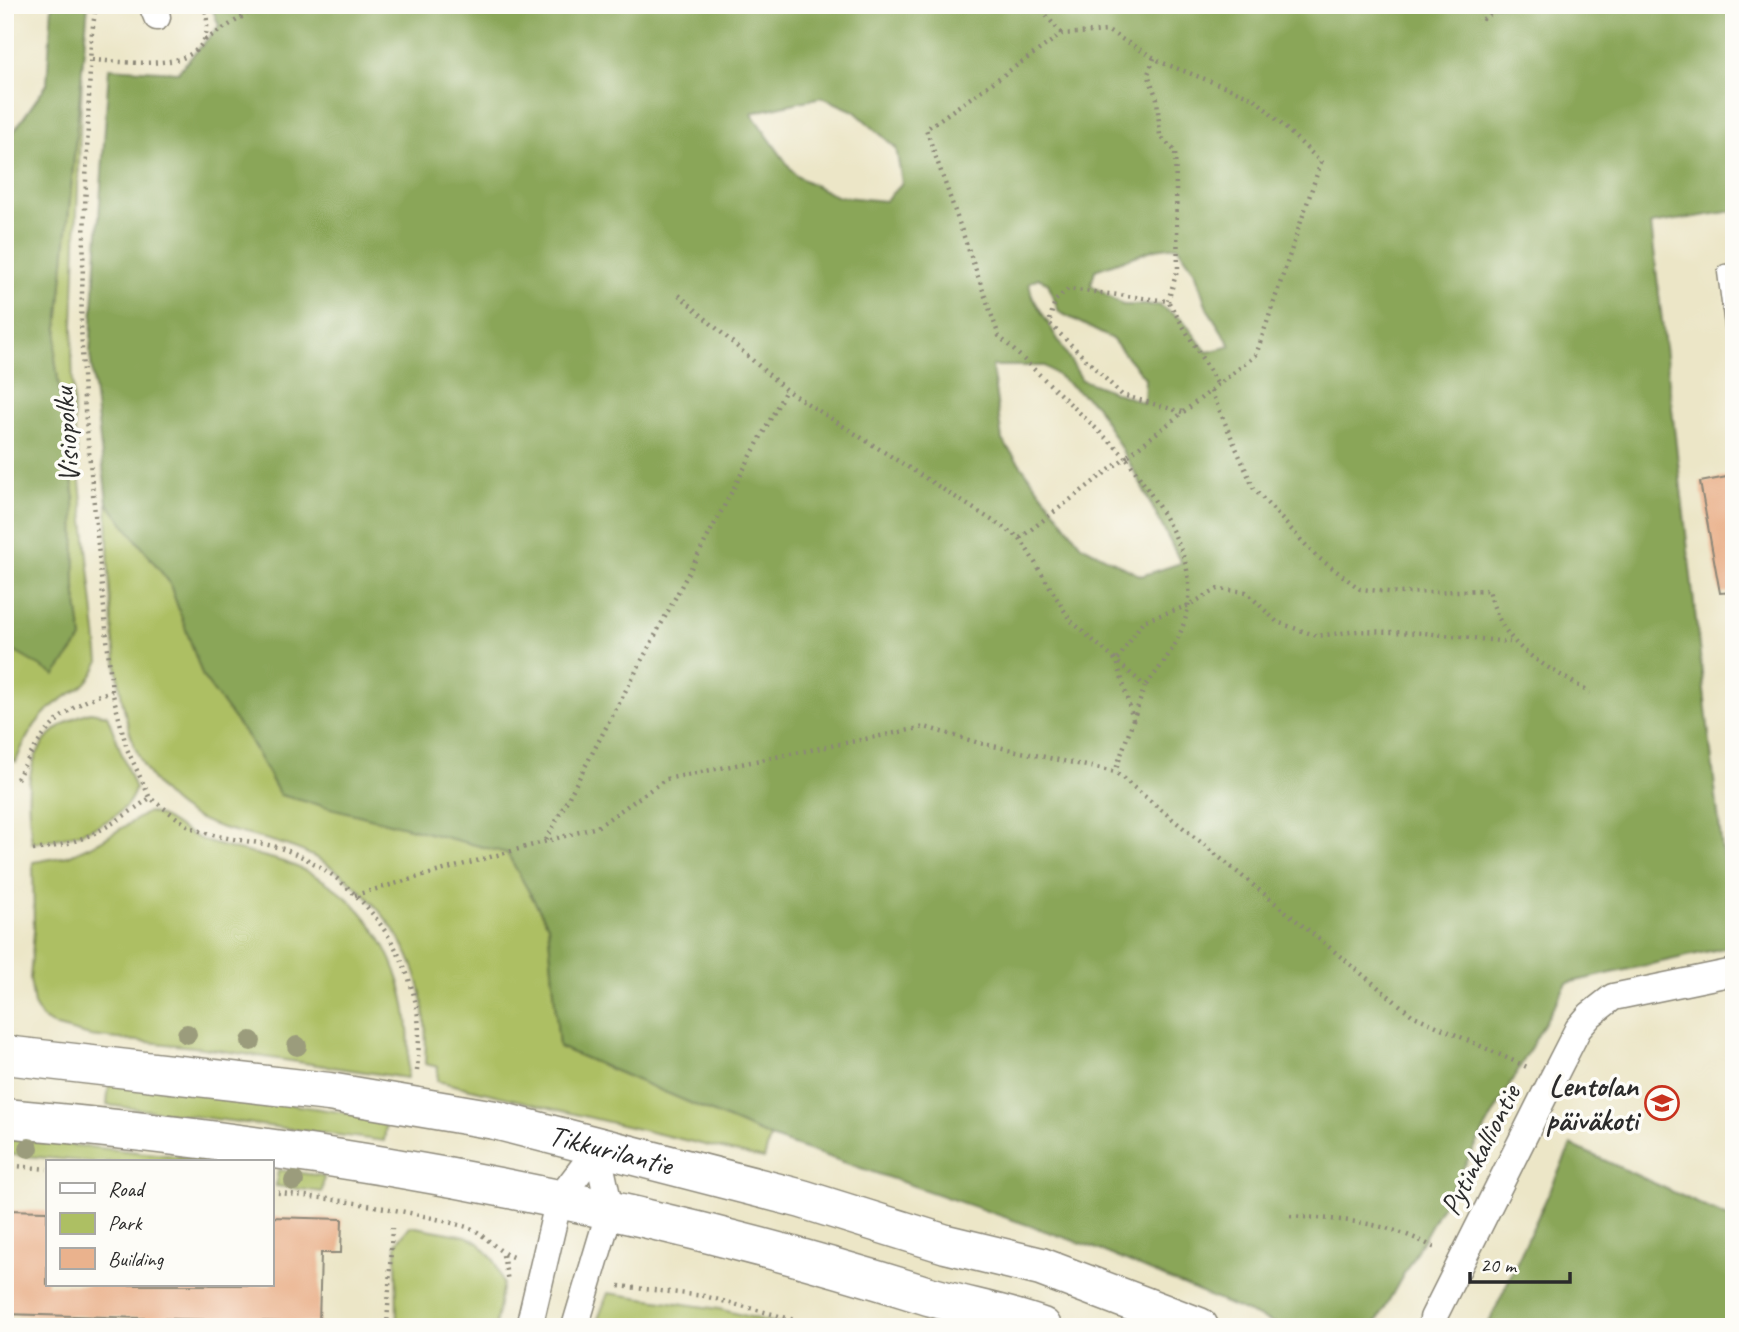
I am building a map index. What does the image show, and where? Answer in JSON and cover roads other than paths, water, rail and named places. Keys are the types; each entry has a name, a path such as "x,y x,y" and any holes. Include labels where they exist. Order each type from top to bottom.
{"main road":[{"name":"Tikkurilantie","path":"5,1055 329,1092 495,1120 597,1149 802,1199 946,1244 1041,1267 1199,1327"},
{"name":"Tikkurilantie","path":"5,1118 270,1146 559,1199 829,1265 937,1299 1042,1327"}],"street":[{"name":"Pytinkalliontie","path":"1429,1324 1578,1029 1590,1015 1613,997 1734,972"},
{"path":"529,1327 559,1199 597,1149"},
{"path":"575,1327 610,1210 597,1149"}],"lane":[{"path":"1734,271 1725,272 1734,341"}],"place":[{"name":"Lentolan päiväkoti","path":"1662,1103"}]}
